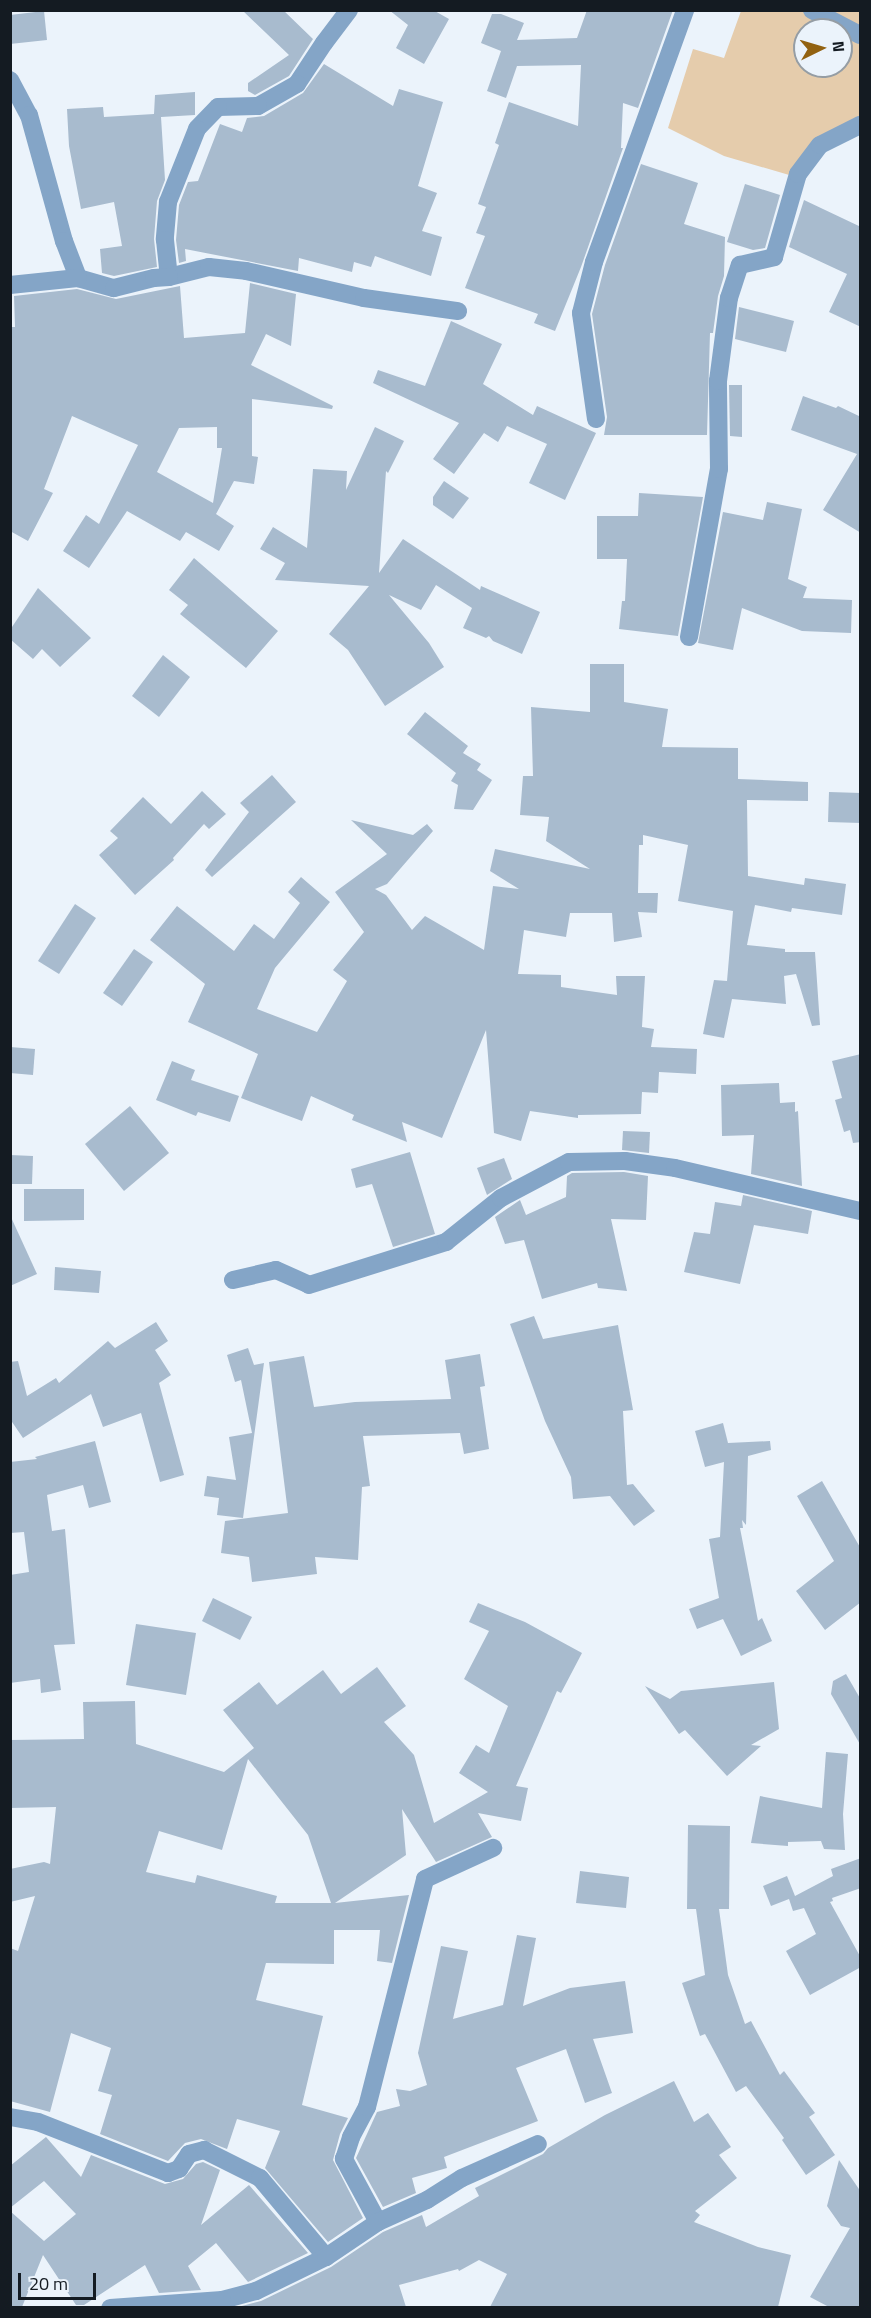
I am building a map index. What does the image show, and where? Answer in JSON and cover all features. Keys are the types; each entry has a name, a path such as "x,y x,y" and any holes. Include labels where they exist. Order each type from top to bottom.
{"street":[{"path":"169,277 165,240 168,201 197,129 218,107 258,106 297,84 349,10"},
{"path":"596,420 581,313 594,262 685,10"},
{"path":"813,10 861,35"},
{"path":"10,80 28,115 64,241 78,278"},
{"path":"689,637 719,469 718,381 733,287 740,265 774,257 798,174 820,145 861,125"},
{"path":"10,285 78,278 114,288 209,267 246,271 364,298 458,311"},
{"path":"234,1280 276,1270 309,1285 446,1242 501,1198 569,1162 625,1161 675,1168 861,1211"},
{"path":"378,2222 344,2159 351,2137 368,2107 425,1879 493,1848"},
{"path":"10,2117 38,2122 168,2173 178,2169 189,2154 204,2150 260,2178 326,2257"},
{"path":"110,2307 222,2300 256,2291 326,2257 378,2222 426,2200 462,2178 538,2144"}],"shaded area":[{"path":"741,11 860,11 860,130 826,146 796,177 724,156 668,128 693,49 724,58"}],"building":[{"path":"242,10 283,10 313,39 289,76 255,95 248,91 248,83 289,55"},
{"path":"389,10 433,10 449,19 424,64 396,48 408,25"},
{"path":"587,10 673,10 638,108 623,103 621,148 623,148 581,267 555,331 534,323 538,314 465,288 485,236 476,233 486,207 478,204 499,145 495,143 509,102 578,126 581,65 517,66 506,98 487,91 501,51 481,43 492,14 501,14 524,23 517,40 577,38"},
{"path":"44,11 47,40 10,44 10,15"},
{"path":"324,64 393,106 399,89 443,102 418,186 437,193 422,231 442,237 431,276 375,256 371,267 354,262 352,272 299,258 298,271 185,249 186,261 179,263 176,240 179,205 188,182 198,181 220,124 242,132 247,118 264,116 303,93"},
{"path":"195,92 195,115 161,117 165,180 157,201 154,239 157,267 114,276 102,273 100,249 122,246 114,202 81,209 69,146 67,109 103,107 104,117 154,114 155,95"},
{"path":"641,164 698,183 684,224 725,237 724,276 718,296 713,333 710,333 707,435 604,435 607,417 592,314 605,265"},
{"path":"745,184 780,195 765,248 753,250 727,242"},
{"path":"804,200 861,227 861,327 829,312 847,274 789,247"},
{"path":"250,283 296,294 291,346 266,334 251,365 333,406 332,409 252,399 252,456 258,457 254,484 234,481 216,514 234,526 219,551 186,532 180,541 127,511 89,568 63,551 86,515 99,524 138,445 72,416 44,489 53,493 28,541 10,531 10,327 15,327 14,296 77,289 116,299 180,286 184,338 245,333","holes":["217,427 217,448 222,448 213,503 157,472 179,428"]},
{"path":"739,307 794,321 786,352 735,339"},
{"path":"451,321 502,344 483,384 533,415 537,406 596,433 565,500 529,483 547,444 507,426 498,442 484,433 454,474 433,459 459,423 373,383 378,370 425,386"},
{"path":"729,385 742,385 742,437 730,436"},
{"path":"803,396 836,408 838,406 861,417 861,533 823,510 857,454 791,430"},
{"path":"375,427 404,441 388,473 386,471 379,573 403,539 480,590 481,586 540,612 522,654 493,641 489,636 486,638 463,628 472,608 436,585 421,610 389,595 429,643 444,667 385,706 348,650 329,634 369,586 275,580 285,563 260,549 273,527 307,548 313,469 347,471 346,490"},
{"path":"444,481 469,498 453,519 433,505 433,497"},
{"path":"639,493 703,497 678,636 619,629 622,601 625,601 627,559 597,559 597,516 638,516"},
{"path":"767,502 802,509 788,579 807,587 803,598 852,600 851,633 802,631 742,608 733,650 698,643 723,512 763,520"},
{"path":"194,558 278,631 246,668 180,614 188,605 169,590"},
{"path":"38,588 91,638 60,667 42,649 33,659 10,639 10,630"},
{"path":"163,655 190,677 159,717 132,696"},
{"path":"590,664 624,664 624,702 668,709 662,747 738,748 738,779 808,782 808,801 747,800 748,876 804,885 805,878 846,884 842,915 792,908 791,912 755,905 747,945 785,949 785,952 815,952 820,1025 812,1026 796,974 784,976 786,1004 732,999 724,1038 703,1034 714,980 727,981 733,911 678,901 688,845 643,835 643,845 639,845 638,893 658,893 657,913 638,912 642,937 614,942 612,913 570,913 566,937 524,930 518,974 561,975 561,987 617,995 616,976 645,976 642,1027 654,1029 651,1047 697,1049 696,1074 659,1072 658,1093 642,1092 641,1114 578,1115 578,1118 530,1111 521,1141 494,1133 486,1030 442,1138 402,1122 407,1142 352,1120 354,1115 311,1096 302,1121 241,1098 258,1054 188,1022 205,984 150,940 177,906 234,951 254,924 274,939 300,903 288,892 301,877 330,902 275,968 257,1009 317,1032 347,981 333,970 364,932 335,892 387,854 351,820 413,835 427,824 433,831 387,884 375,889 386,895 412,930 425,916 484,950 493,886 519,889 490,871 495,849 590,869 546,841 549,817 520,815 523,776 533,776 531,707 590,712"},
{"path":"425,712 468,746 463,753 481,764 477,770 492,780 473,810 454,809 458,785 451,781 456,773 407,734"},
{"path":"272,775 296,802 212,877 205,870 249,812 240,803"},
{"path":"202,791 226,814 209,829 204,824 173,858 174,860 135,895 99,855 118,838 110,831 143,797 171,824"},
{"path":"829,792 861,793 861,823 828,822"},
{"path":"75,904 96,918 59,974 38,961"},
{"path":"134,949 153,962 122,1006 103,993"},
{"path":"10,1047 35,1049 33,1075 10,1073"},
{"path":"861,1054 861,1142 853,1143 850,1130 844,1132 835,1100 842,1098 832,1061"},
{"path":"172,1061 195,1070 191,1080 239,1096 230,1122 198,1112 196,1116 156,1100"},
{"path":"779,1083 780,1103 795,1102 795,1112 798,1111 802,1186 751,1174 754,1135 722,1136 721,1085"},
{"path":"130,1106 169,1153 124,1191 85,1144"},
{"path":"623,1131 650,1132 649,1153 622,1150"},
{"path":"410,1152 435,1234 393,1247 372,1184 356,1188 351,1169"},
{"path":"10,1155 33,1156 32,1184 10,1184"},
{"path":"504,1158 512,1179 487,1195 477,1168"},
{"path":"624,1172 648,1176 646,1220 611,1219 627,1291 598,1288 597,1283 542,1299 524,1240 505,1244 495,1217 520,1200 526,1215 566,1197 567,1176 572,1173"},
{"path":"24,1189 84,1189 84,1220 24,1221"},
{"path":"743,1195 812,1211 808,1234 754,1225 740,1284 684,1272 694,1232 710,1234 715,1202 741,1206"},
{"path":"10,1215 37,1274 10,1286"},
{"path":"55,1267 101,1271 99,1293 54,1290"},
{"path":"534,1316 543,1339 618,1325 633,1410 623,1411 627,1485 633,1484 655,1511 634,1526 610,1496 573,1499 571,1477 545,1421 510,1324"},
{"path":"156,1322 168,1341 155,1350 171,1375 159,1383 184,1475 160,1482 141,1413 103,1427 91,1394 23,1438 10,1419 10,1362 18,1361 27,1396 56,1378 59,1383 108,1341 115,1348"},
{"path":"248,1348 254,1365 264,1363 243,1518 217,1515 219,1498 204,1496 207,1476 236,1480 229,1437 252,1433 241,1380 235,1382 227,1355"},
{"path":"480,1354 485,1386 480,1387 489,1449 464,1454 460,1433 363,1436 370,1486 362,1487 358,1560 315,1557 317,1574 252,1582 249,1557 221,1553 225,1521 288,1513 269,1362 304,1356 314,1407 355,1402 451,1399 445,1360"},
{"path":"723,1423 728,1443 770,1441 771,1450 748,1456 746,1525 742,1520 743,1528 740,1528 758,1621 762,1618 772,1641 741,1656 723,1619 697,1629 689,1609 719,1598 709,1539 720,1537 724,1462 705,1467 695,1431"},
{"path":"95,1441 111,1502 89,1508 83,1485 47,1495 52,1531 65,1529 75,1644 54,1645 61,1690 41,1693 40,1679 10,1683 10,1575 29,1572 24,1532 10,1533 10,1462 37,1459 35,1457"},
{"path":"822,1481 861,1549 861,1602 825,1630 796,1591 834,1561 797,1496"},
{"path":"213,1598 252,1617 240,1640 202,1621"},
{"path":"478,1603 525,1622 582,1653 561,1693 557,1691 516,1786 528,1788 521,1821 478,1813 492,1837 436,1862 402,1809 406,1855 335,1903 409,1895 392,1963 377,1961 380,1930 334,1930 334,1964 266,1963 256,2000 323,2016 302,2105 348,2118 340,2134 333,2160 363,2218 328,2242 265,2168 280,2131 237,2119 227,2149 201,2139 185,2143 168,2161 100,2134 112,2095 98,2091 111,2048 71,2033 50,2112 10,2101 10,1948 18,1951 35,1896 10,1902 10,1869 44,1862 50,1864 56,1807 10,1808 10,1740 84,1739 83,1702 135,1701 136,1744 224,1772 254,1748 223,1710 259,1682 277,1705 323,1670 341,1694 377,1667 406,1706 384,1722 414,1755 434,1823 488,1792 459,1773 476,1745 489,1753 508,1706 464,1679 489,1631 469,1622","holes":["248,1759 308,1835 331,1903 275,1903 277,1896 197,1875 195,1883 146,1872 159,1831 222,1850"]},
{"path":"136,1624 196,1633 186,1695 126,1685"},
{"path":"846,1674 861,1700 861,1746 831,1694 833,1681"},
{"path":"774,1682 779,1729 751,1745 761,1746 727,1776 685,1730 679,1734 645,1686 670,1699 681,1691"},
{"path":"826,1752 848,1754 843,1814 845,1850 824,1849 821,1841 788,1842 788,1846 751,1843 760,1796 822,1808"},
{"path":"688,1825 730,1826 729,1909 719,1909 728,1975 745,2024 751,2021 780,2075 784,2071 815,2113 809,2117 835,2155 806,2175 782,2140 784,2138 746,2086 736,2092 705,2034 700,2036 682,1983 705,1975 696,1909 687,1909"},
{"path":"861,1858 861,1888 832,1898 833,1901 830,1902 861,1958 861,1967 810,1995 786,1951 816,1934 804,1908 793,1911 789,1899 771,1906 763,1886 787,1876 795,1896 833,1876 831,1869"},
{"path":"580,1871 629,1877 626,1908 576,1903"},
{"path":"517,1935 536,1938 523,2006 570,1988 625,1981 633,2033 593,2039 612,2093 585,2103 566,2049 516,2068 538,2121 444,2157 447,2168 412,2178 416,2193 383,2207 356,2158 377,2112 400,2106 396,2089 410,2091 427,2085 418,2053 441,1946 468,1951 453,2019 503,2005"},
{"path":"674,2081 694,2122 708,2113 731,2147 719,2155 737,2178 695,2211 700,2215 694,2222 758,2247 791,2255 778,2307 490,2307 507,2274 479,2260 459,2271 458,2269 399,2285 406,2307 238,2307 261,2301 331,2267 383,2232 422,2215 426,2227 479,2196 475,2188 543,2154 548,2148 605,2115"},
{"path":"46,2137 81,2177 91,2155 165,2184 183,2179 196,2164 203,2162 220,2170 201,2225 249,2185 308,2253 248,2282 216,2243 188,2266 201,2290 159,2293 145,2265 84,2305 76,2305 43,2255 22,2307 10,2307 10,2211 44,2241 76,2214 44,2181 10,2208 10,2166"},
{"path":"839,2160 861,2192 861,2307 829,2307 810,2297 850,2228 841,2226 827,2206"}]}
